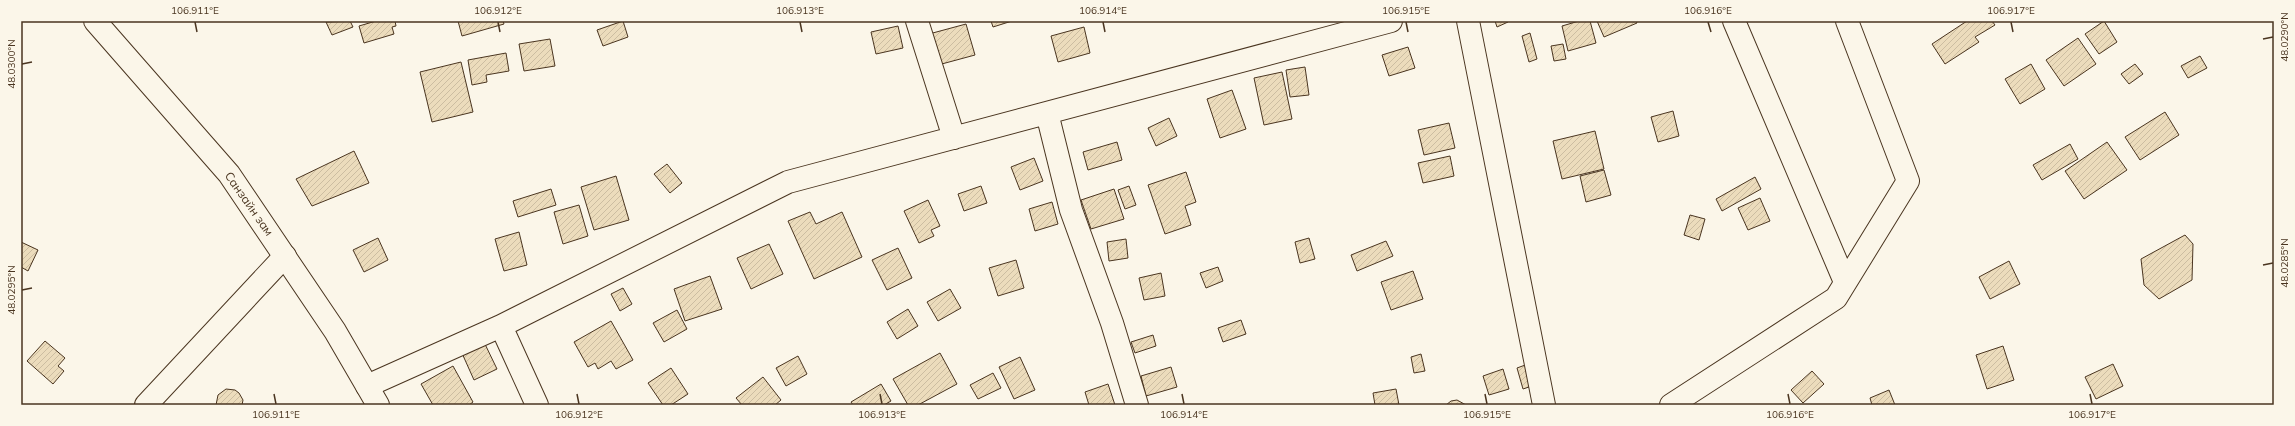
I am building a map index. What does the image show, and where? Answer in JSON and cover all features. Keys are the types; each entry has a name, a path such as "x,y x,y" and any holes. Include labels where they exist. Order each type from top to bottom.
{"street":[{"name":"Санзайн зам","path":"95,21 229,174 335,331 378,405"},
{"path":"917,21 954,138"},
{"path":"367,386 501,326 788,182 1391,21"},
{"path":"1468,21 1544,405"},
{"path":"1734,21 1845,282"},
{"path":"1672,405 1836,298 1908,182 1847,21"},
{"path":"1047,113 1071,210 1112,323 1138,405"},
{"path":"146,405 285,256"},
{"path":"501,326 537,405"}],"building":[{"path":"350,21 353,27 332,35 326,22"},
{"path":"376,21 395,21 396,26 392,27 394,34 364,43 359,26"},
{"path":"458,21 503,21 504,24 462,36"},
{"path":"623,21 628,37 603,46 597,30"},
{"path":"991,21 1012,21 993,27"},
{"path":"1495,21 1508,21 1508,22 1497,27"},
{"path":"1579,21 1590,21 1596,43 1568,51 1562,26"},
{"path":"1597,21 1636,21 1637,23 1604,37"},
{"path":"1967,21 1992,21 1995,25 1975,37 1979,42 1945,64 1932,44"},
{"path":"2104,21 2117,42 2099,54 2085,34"},
{"path":"966,24 975,55 938,65 929,34"},
{"path":"898,26 903,48 876,54 871,32"},
{"path":"1084,27 1090,53 1058,62 1051,36"},
{"path":"1530,33 1537,59 1529,62 1522,36"},
{"path":"2078,38 2096,64 2064,86 2046,60"},
{"path":"550,39 555,66 524,71 519,44"},
{"path":"1563,44 1566,59 1554,61 1551,46"},
{"path":"1408,47 1415,68 1389,76 1382,55"},
{"path":"506,53 509,71 486,75 487,82 472,85 468,60"},
{"path":"2200,56 2207,68 2188,78 2181,66"},
{"path":"461,62 473,112 432,122 420,72"},
{"path":"2031,64 2045,89 2020,104 2005,79"},
{"path":"2135,64 2143,74 2129,84 2121,74"},
{"path":"1305,67 1309,95 1290,97 1286,70"},
{"path":"1282,72 1292,119 1264,125 1254,78"},
{"path":"1232,90 1246,129 1220,138 1207,99"},
{"path":"1673,111 1679,136 1658,142 1651,117"},
{"path":"2165,112 2179,135 2140,160 2125,137"},
{"path":"1169,118 1177,136 1156,146 1148,128"},
{"path":"1449,123 1455,148 1424,155 1418,130"},
{"path":"1595,131 1604,169 1562,179 1553,141"},
{"path":"1117,142 1122,160 1088,170 1083,152"},
{"path":"2107,142 2127,170 2084,199 2065,171"},
{"path":"2070,144 2078,159 2042,180 2033,165"},
{"path":"354,151 369,183 312,206 296,179"},
{"path":"1450,156 1454,176 1423,183 1418,163"},
{"path":"1034,158 1043,181 1020,190 1011,167"},
{"path":"667,164 682,183 670,193 654,174"},
{"path":"1604,170 1611,195 1586,202 1580,176"},
{"path":"1186,172 1196,202 1185,206 1191,225 1165,234 1148,185"},
{"path":"616,176 629,220 594,230 581,187"},
{"path":"1755,177 1761,189 1722,211 1716,199"},
{"path":"981,186 987,203 964,211 958,194"},
{"path":"1129,186 1136,205 1125,209 1118,190"},
{"path":"551,189 556,205 518,217 513,201"},
{"path":"1114,189 1124,219 1091,229 1081,200"},
{"path":"1760,198 1770,221 1748,230 1738,208"},
{"path":"928,200 940,226 931,230 934,236 919,243 904,211"},
{"path":"1052,202 1058,224 1035,231 1029,209"},
{"path":"579,205 588,236 563,244 554,212"},
{"path":"810,212 816,224 842,212 862,257 814,279 788,221"},
{"path":"1690,215 1705,219 1699,240 1684,235"},
{"path":"519,232 527,265 504,271 495,239"},
{"path":"2185,235 2193,244 2192,280 2159,299 2144,285 2141,259"},
{"path":"378,238 388,260 364,272 353,250"},
{"path":"1309,238 1315,259 1300,263 1295,242"},
{"path":"1126,239 1128,258 1109,261 1107,242"},
{"path":"1386,241 1393,256 1357,271 1351,255"},
{"path":"21,242 38,250 28,271 21,267"},
{"path":"769,244 783,274 751,289 737,258"},
{"path":"898,248 912,278 887,290 872,260"},
{"path":"1016,260 1024,288 998,296 989,268"},
{"path":"2009,261 2020,284 1990,299 1979,277"},
{"path":"1218,267 1223,281 1206,288 1200,273"},
{"path":"1413,271 1423,299 1391,310 1381,282"},
{"path":"1161,273 1165,296 1144,300 1139,278"},
{"path":"710,276 722,309 685,321 674,289"},
{"path":"623,288 632,304 620,311 611,294"},
{"path":"950,289 961,308 938,321 927,302"},
{"path":"908,309 918,326 897,339 887,322"},
{"path":"677,310 687,329 664,342 653,323"},
{"path":"1241,320 1246,334 1223,342 1218,328"},
{"path":"611,321 633,360 616,369 611,361 598,369 595,363 588,367 574,342"},
{"path":"1153,335 1156,346 1135,353 1131,342"},
{"path":"483,340 497,369 474,380 461,351"},
{"path":"45,341 65,358 58,366 64,371 53,384 27,361"},
{"path":"2003,346 2014,380 1987,389 1976,355"},
{"path":"940,353 957,384 918,405 908,405 893,379"},
{"path":"1421,354 1425,371 1414,373 1411,357"},
{"path":"798,356 807,374 786,386 776,368"},
{"path":"1020,357 1035,390 1014,399 999,367"},
{"path":"1528,364 1535,385 1523,389 1517,368"},
{"path":"2113,364 2123,386 2096,399 2085,377"},
{"path":"453,366 473,402 469,405 433,405 421,384"},
{"path":"1171,367 1177,387 1146,396 1141,376"},
{"path":"671,368 688,394 671,405 663,405 648,383"},
{"path":"1503,369 1509,389 1489,395 1483,376"},
{"path":"1812,371 1824,384 1803,403 1791,390"},
{"path":"993,373 1001,388 978,399 970,385"},
{"path":"763,377 781,400 775,405 742,405 736,398"},
{"path":"881,384 891,401 884,405 853,405 851,402"},
{"path":"1108,384 1115,405 1089,405 1085,392"},
{"path":"226,389 235,390 239,393 243,400 242,405 216,405 218,395"},
{"path":"1396,389 1399,405 1375,405 1373,393"},
{"path":"1889,390 1895,405 1872,405 1870,398"},
{"path":"1457,400 1466,405 1446,405 1451,401"}]}
